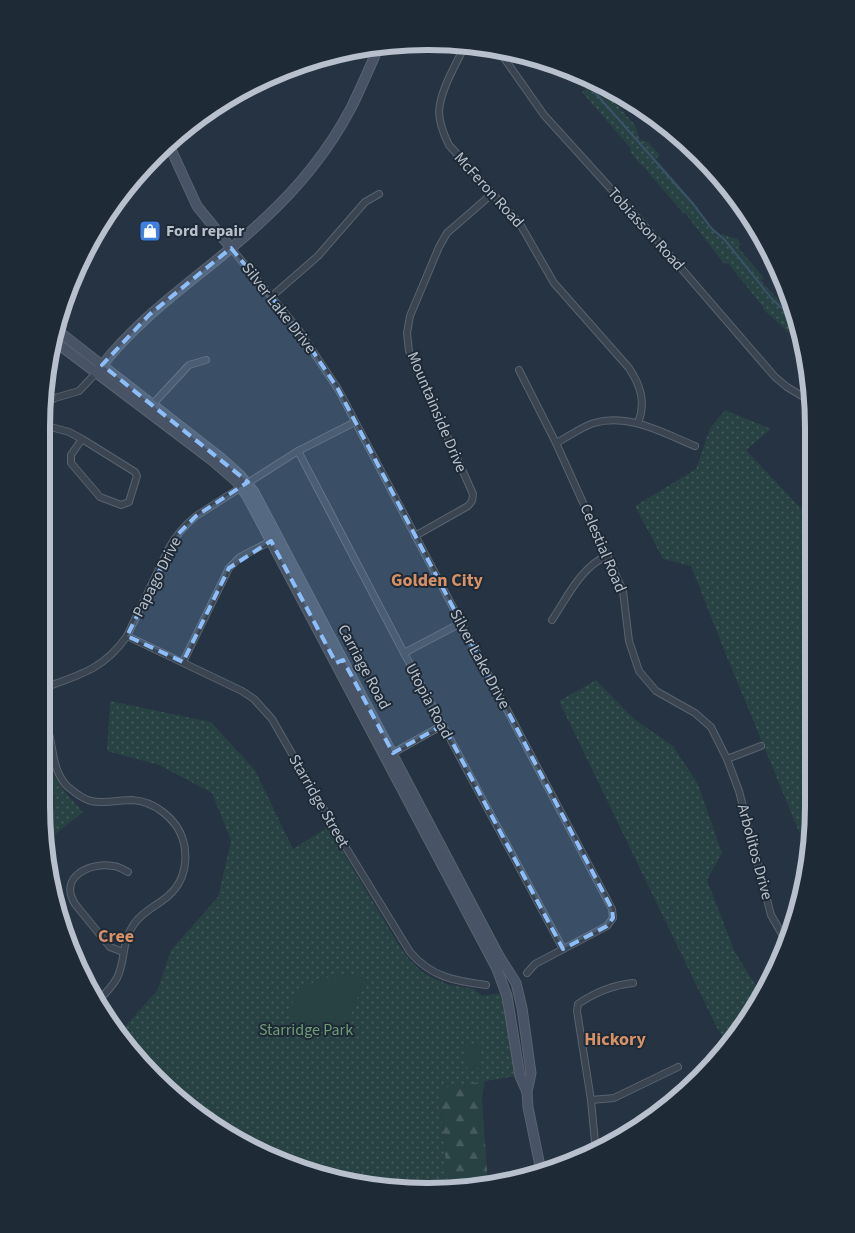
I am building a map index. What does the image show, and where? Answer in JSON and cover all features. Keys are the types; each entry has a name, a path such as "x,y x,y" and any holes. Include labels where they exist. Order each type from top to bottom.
{"street":[{"name":"McFeron Road","path":"462,52 443,95 439,113 449,145 525,230 554,283 629,368 636,379 642,396 642,413 638,423"},
{"path":"51,400 80,391 121,343 149,315 231,248 262,221 296,187 319,158 350,109 376,53"},
{"name":"Tobiasson Road","path":"504,58 544,115 649,231 775,377 804,397"},
{"path":"172,151 197,206 231,248"},
{"name":"Mountainside Drive","path":"415,536 468,506 472,501 473,494 409,351 407,333 410,316 439,247 447,233 493,193"},
{"path":"271,297 318,256 365,202 379,194"},
{"name":"Silver Lake Drive","path":"231,248 298,329 338,389 612,909 613,918 607,926 563,949"},
{"name":"Carriage Road","path":"62,335 99,369"},
{"name":"Carriage Road","path":"59,344 99,369 150,407 244,485 493,952 510,973 517,987 531,1073 528,1108 540,1166"},
{"path":"150,407 189,365 206,360"},
{"name":"Celestial Road","path":"520,370 556,443 623,591 629,641 639,671 656,690 695,713 711,727 727,759"},
{"path":"556,443 593,423 612,420 638,423 695,446"},
{"name":"Papago Drive","path":"50,686 83,674 105,662 128,636 169,548 177,535 196,516 298,451 355,422"},
{"path":"50,427 69,432 82,439 136,474 130,500 127,504 121,505 100,497 71,463 71,455 82,439"},
{"name":"Utopia Road","path":"298,451 563,949"},
{"path":"183,662 229,568 240,557 274,539"},
{"path":"552,620 578,580 589,567 608,555"},
{"path":"404,653 461,623"},
{"name":"Starridge Street","path":"128,636 242,691 254,699 272,719 345,846 410,952 433,972 454,980 486,985"},
{"path":"389,755 443,726"},
{"path":"50,738 56,770 67,786 77,794 90,800 104,802 134,800 152,805 170,818 182,837 186,849 184,872 180,881 168,898 143,915 134,924 124,944 117,977 102,996"},
{"path":"727,759 761,746"},
{"name":"Arbolitos Drive","path":"727,759 739,791 771,915 782,934"},
{"path":"123,952 110,947 75,904 71,898 71,887 73,880 84,869 93,866 115,866 128,872"},
{"path":"527,973 535,964 563,949"},
{"name":"Carriage Road","path":"493,952 506,996 520,1076 528,1092"},
{"path":"595,1143 591,1100 577,1011 578,1004 585,999 618,985 634,983"},
{"path":"514,1040 526,1037"},
{"path":"591,1100 614,1098 678,1067"}],"highlighted area":[{"path":"231,248 298,329 338,389 612,909 613,918 607,926 563,949 443,725 393,753 343,660 336,663 271,541 229,568 183,662 127,636 177,535 196,516 248,482 102,365 149,315"}],"green space":[{"path":"587,86 611,98 635,125 640,140 648,142 660,155 656,159 695,204 711,226 721,235 738,239 741,245 738,247 764,278 761,281 785,307 794,339 763,309 728,263 725,265 685,213 640,165 630,151 631,149 582,92 588,87"},
{"path":"725,410 771,429 746,450 805,513 805,806 803,845 691,566 663,559 635,506 696,469 710,428"},
{"path":"596,680 634,719 673,746 698,784 722,853 707,880 734,950 757,988 724,1039 716,1026 559,701"},
{"name":"Starridge Park","path":"110,701 211,722 255,770 293,849 328,827 400,947 421,971 447,984 474,989 482,996 502,993 516,1076 439,1089 448,1182 403,1182 354,1176 306,1163 261,1144 198,1105 161,1072 128,1035 124,1029 158,989 171,950 218,897 231,841 212,793 159,765 107,751"},
{"path":"50,770 65,792 83,812 52,837"},
{"path":"346,975 365,979 343,1034 336,1037 286,1013 297,996 310,985 326,978"},
{"path":"479,1045 482,1067 468,1070 464,1047"},
{"path":"485,1081 482,1098 488,1178 448,1182 439,1089"}],"waterway":[{"path":"590,87 693,204 712,229 724,239 772,299 787,313"}],"place":[{"name":"Ford repair","path":"150,231"}],"district":[{"name":"Golden City","path":"437,580"},
{"name":"Cree","path":"116,936"},
{"name":"Hickory","path":"615,1039"}]}
